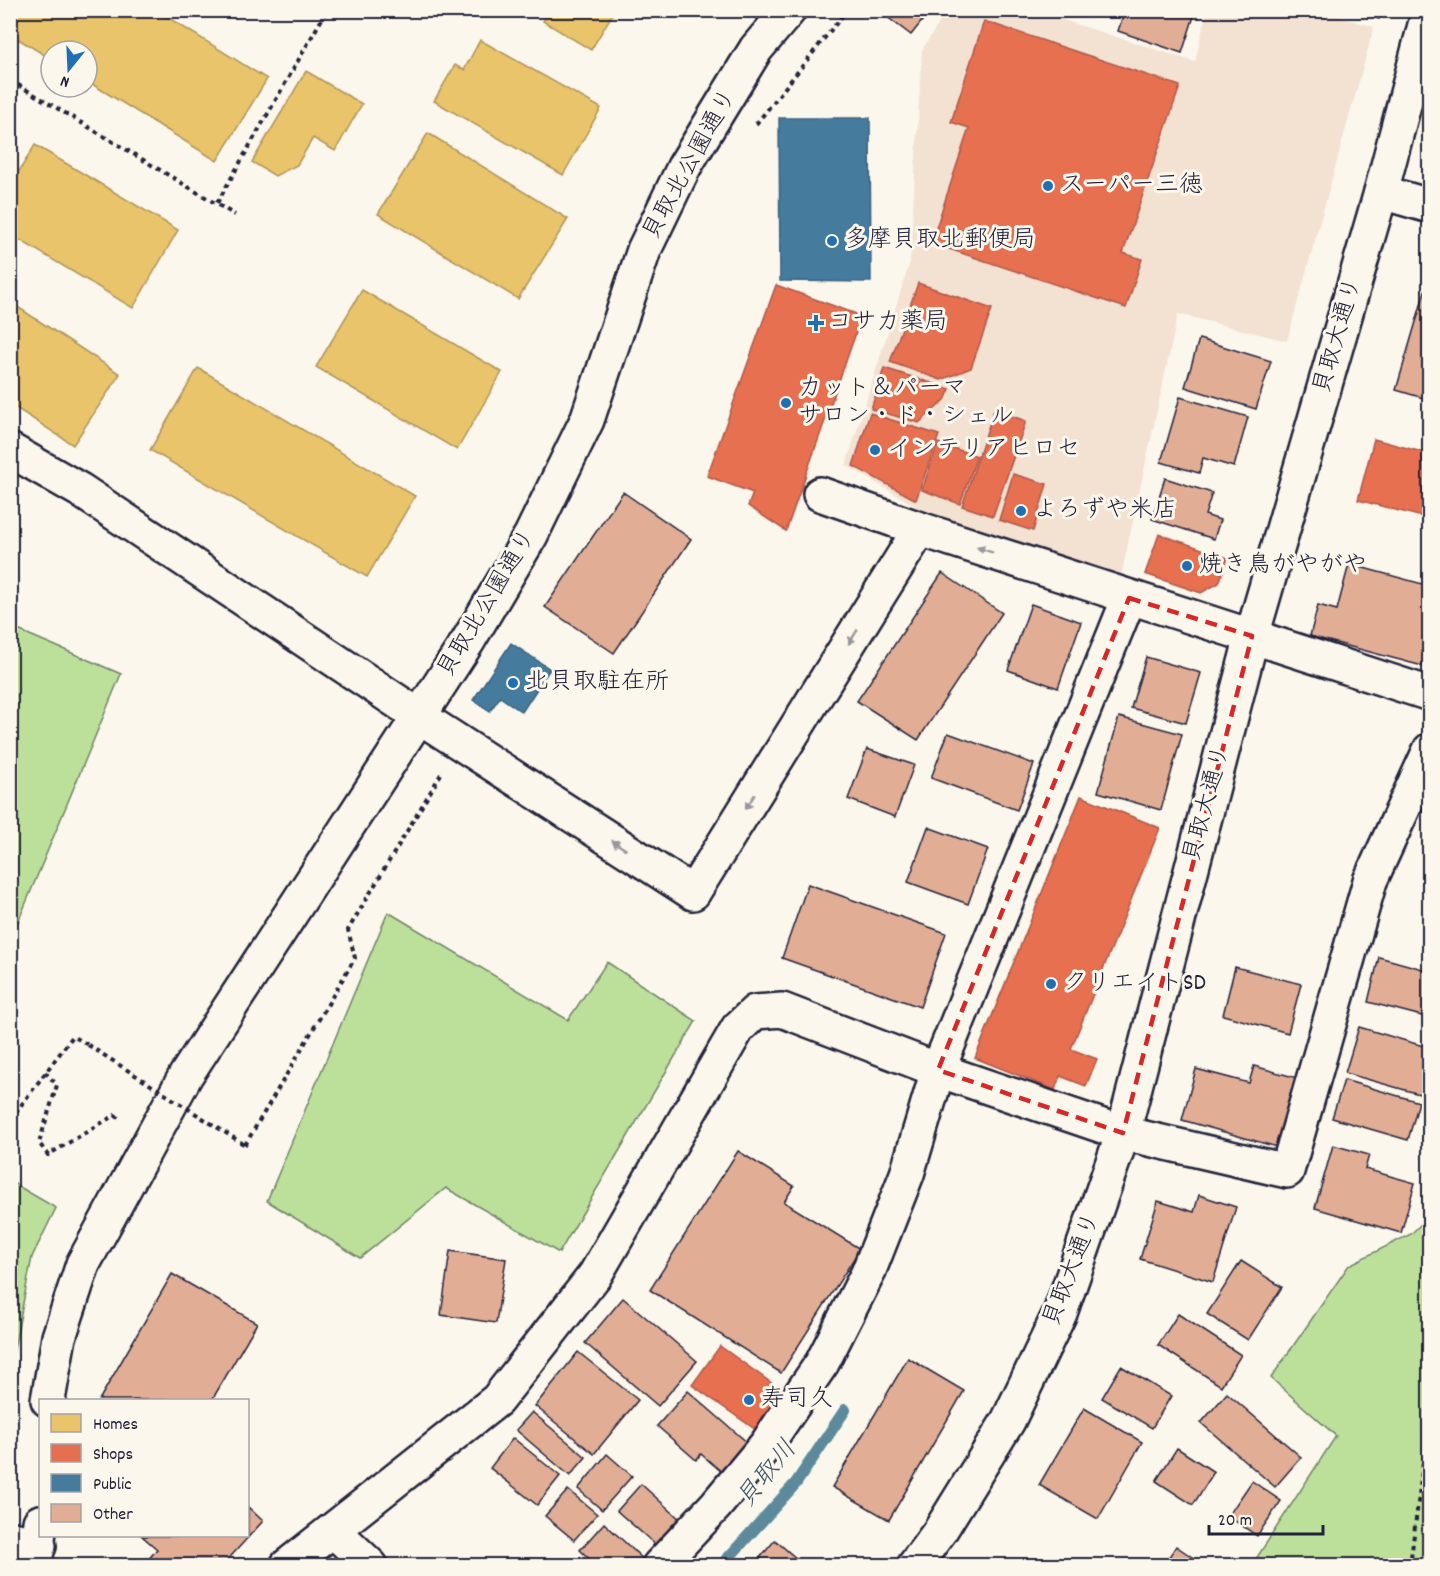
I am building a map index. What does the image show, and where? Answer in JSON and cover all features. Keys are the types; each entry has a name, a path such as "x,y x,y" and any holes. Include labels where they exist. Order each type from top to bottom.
{"street":[{"name":"貝取北公園通り","path":"48,1399 59,1337 83,1264 186,1075 428,722 468,641 531,535 587,420 644,250 684,167 756,49 789,10"},
{"name":"貝取大通り","path":"914,1566 940,1531 1012,1411 1060,1312 1123,1133 1252,636 1381,192 1429,10"},
{"path":"1381,192 1430,206"},
{"path":"10,450 80,490 428,722 693,893 921,529"},
{"path":"820,494 1129,598 1430,694"},
{"path":"659,1566 716,1505 766,1445 822,1363 868,1273 907,1174 938,1070 1129,598"},
{"path":"287,1566 497,1400 595,1275 738,1028 755,1012 782,1010 938,1070 1123,1133 1287,1171 1370,881 1430,750"},
{"path":"333,1530 371,1566"}],"path":[{"path":"217,203 327,10"},
{"path":"749,133 848,10"},
{"path":"10,80 235,215"},
{"path":"10,1120 73,1036 245,1145 354,958 348,930 444,770 425,754 428,722"},
{"path":"45,1072 57,1085 39,1143 48,1155 115,1115 122,1120"},
{"path":"1410,1566 1430,1408"}],"highlighted area":[{"path":"1129,598 1252,636 1123,1133 938,1070"}],"shaded area":[{"path":"947,11 1035,11 1195,62 1207,11 1319,11 1374,27 1287,341 1178,314 1121,576 929,514 846,465 910,262 922,50"}],"green space":[{"path":"11,627 121,674 11,939"},
{"path":"388,912 568,1020 607,962 696,1021 559,1253 446,1188 360,1258 267,1201"},
{"path":"11,1182 56,1208 32,1257 11,1365"},
{"path":"1429,1216 1429,1565 1252,1565 1336,1436 1271,1378 1349,1265 1411,1234"}],"building: Homes":[{"path":"20,10 156,10 267,79 217,161 99,88 99,39 39,39 39,52 10,34 10,27"},
{"path":"547,10 615,10 591,50 543,21 549,12"},
{"path":"480,40 601,108 563,175 434,101 455,65 464,70"},
{"path":"306,71 362,104 335,151 313,138 297,165 275,176 252,162"},
{"path":"428,133 568,219 518,299 378,214"},
{"path":"35,145 178,230 133,308 10,234 10,186"},
{"path":"362,290 502,372 457,450 316,367"},
{"path":"10,302 120,374 73,445 10,404"},
{"path":"198,368 415,496 367,577 150,450"}],"building: Shops":[{"name":"スーパー三徳","path":"984,21 1180,86 1123,253 1142,259 1126,308 931,243 969,128 951,122"},
{"path":"918,283 992,309 971,368 941,380 890,362"},
{"path":"776,285 862,316 786,531 748,506 753,493 707,476"},
{"path":"884,368 950,389 945,400 919,423 871,409"},
{"path":"994,410 1026,421 993,516 962,506"},
{"path":"870,413 939,435 916,500 853,466"},
{"path":"1374,439 1430,454 1430,519 1358,500"},
{"path":"938,443 977,456 960,504 922,490"},
{"path":"1013,474 1047,484 1033,531 999,520"},
{"path":"1159,534 1228,558 1219,583 1201,593 1145,574"},
{"path":"1081,796 1160,828 1071,1049 1097,1059 1086,1086 1060,1076 1055,1090 975,1058"},
{"path":"720,1346 784,1392 756,1430 692,1385"}],"building: Public":[{"path":"779,118 870,118 871,282 780,281"},
{"name":"北貝取駐在所","path":"511,643 550,669 522,712 500,697 490,711 473,700"}],"building: Other":[{"path":"878,10 929,10 930,11 911,35"},
{"path":"1125,10 1196,10 1182,53 1118,31"},
{"path":"1353,10 1382,10 1379,19"},
{"path":"1430,274 1430,400 1396,390"},
{"path":"1199,339 1271,361 1256,409 1185,387"},
{"path":"1180,397 1248,417 1234,467 1203,458 1199,473 1161,462"},
{"path":"1165,478 1212,493 1205,515 1220,520 1214,539 1152,519"},
{"path":"623,492 691,539 614,653 545,607"},
{"path":"1349,564 1430,586 1430,668 1310,636 1318,605 1337,610"},
{"path":"942,573 1002,613 918,740 857,701"},
{"path":"1031,604 1081,622 1058,688 1008,670"},
{"path":"1146,657 1201,673 1186,723 1131,708"},
{"path":"1119,717 1182,734 1161,810 1098,792"},
{"path":"948,733 1034,764 1017,810 931,778"},
{"path":"867,749 914,765 895,817 848,799"},
{"path":"928,827 988,849 968,904 908,882"},
{"path":"808,884 946,933 920,1007 782,958"},
{"path":"1379,957 1430,971 1430,989 1422,1016 1368,1002"},
{"path":"1235,967 1301,984 1288,1033 1223,1015"},
{"path":"1359,1027 1430,1048 1430,1097 1345,1073"},
{"path":"1254,1066 1297,1078 1277,1147 1182,1120 1196,1069 1249,1083"},
{"path":"1344,1080 1419,1102 1408,1140 1332,1118"},
{"path":"1333,1145 1369,1155 1365,1169 1415,1183 1401,1233 1315,1208"},
{"path":"738,1151 794,1186 784,1202 860,1249 781,1373 650,1290"},
{"path":"1199,1195 1236,1207 1213,1282 1140,1259 1158,1201 1194,1212"},
{"path":"450,1251 506,1259 496,1323 441,1315"},
{"path":"1241,1261 1282,1287 1248,1340 1207,1314"},
{"path":"172,1274 257,1323 213,1399 100,1399"},
{"path":"623,1298 697,1361 658,1406 585,1343"},
{"path":"1178,1314 1241,1355 1221,1386 1158,1345"},
{"path":"578,1352 638,1400 594,1454 535,1406"},
{"path":"908,1358 964,1391 889,1520 832,1487"},
{"path":"1121,1366 1171,1396 1152,1428 1102,1398"},
{"path":"688,1391 749,1444 723,1473 701,1454 696,1460 657,1426"},
{"path":"1227,1393 1301,1457 1275,1487 1201,1423"},
{"path":"1084,1408 1142,1442 1098,1519 1039,1485"},
{"path":"532,1412 586,1457 570,1476 516,1430"},
{"path":"513,1438 560,1476 537,1505 490,1468"},
{"path":"1177,1448 1214,1472 1193,1505 1156,1481"},
{"path":"607,1454 632,1476 602,1510 578,1489"},
{"path":"1252,1481 1281,1501 1257,1536 1228,1516"},
{"path":"641,1484 682,1521 658,1547 617,1511"},
{"path":"568,1490 597,1514 574,1540 545,1516"},
{"path":"249,1508 263,1521 249,1536"},
{"path":"604,1523 643,1559 637,1566 597,1566 580,1550"},
{"path":"143,1537 248,1537 222,1566 143,1566 157,1549"},
{"path":"775,1540 805,1566 753,1566"},
{"path":"1176,1546 1205,1566 1163,1566"}],"waterway":[{"name":"貝取川","path":"721,1566 796,1483 845,1410"}],"place":[{"name":"スーパー三徳","path":"1048,186"},
{"name":"多摩貝取北郵便局","path":"832,241"},
{"name":"コサカ薬局","path":"816,323"},
{"name":"カット＆パーマ サロン・ド・シェル","path":"786,403"},
{"name":"インテリアヒロセ","path":"875,450"},
{"name":"よろずや米店","path":"1021,511"},
{"name":"焼き鳥がやがや","path":"1187,566"},
{"name":"北貝取駐在所","path":"513,683"},
{"name":"クリエイトSD","path":"1051,984"},
{"name":"寿司久","path":"749,1400"}]}
